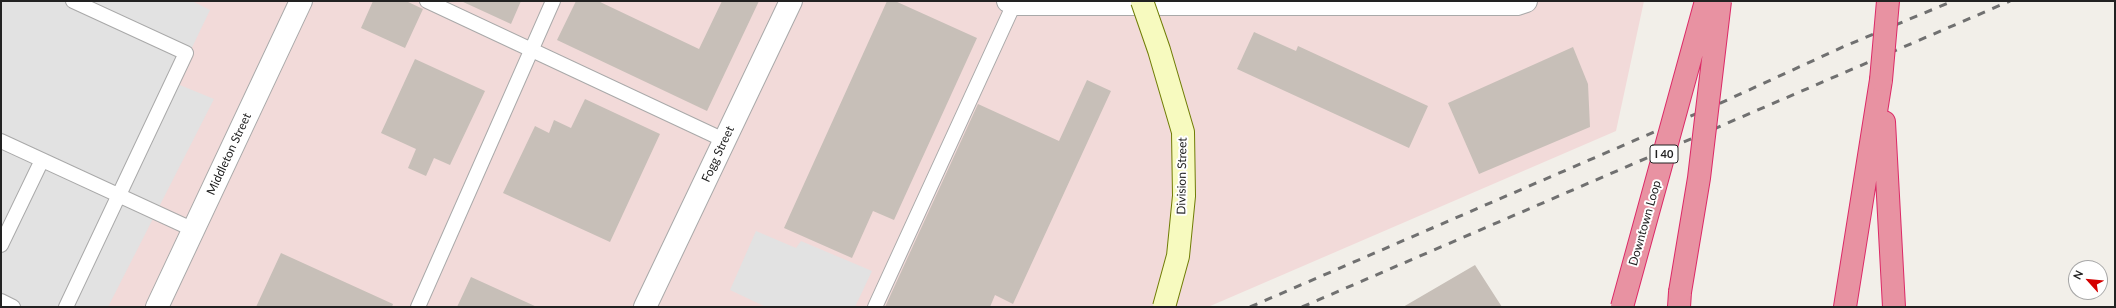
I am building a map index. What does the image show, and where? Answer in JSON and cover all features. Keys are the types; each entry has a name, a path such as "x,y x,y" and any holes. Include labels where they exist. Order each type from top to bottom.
{"highway":[{"name":"Downtown Loop","path":"1622,307 1706,1"},
{"path":"1680,300 1699,178 1720,1"},
{"path":"1845,307 1882,80 1888,1"},
{"path":"1882,80 1894,307"}],"main road":[{"name":"Division Street","path":"1142,1 1159,50 1183,132 1184,196 1178,256 1164,307"}],"street":[{"name":"Middleton Street","path":"158,307 301,1"},
{"name":"Fogg Street","path":"645,307 791,1"},
{"path":"1011,2 1517,4 1526,1"}],"lane":[{"path":"66,307 186,53 73,1"},
{"path":"427,1 724,140"},
{"path":"418,307 553,1"},
{"path":"875,307 1011,2"},
{"path":"1,141 194,230"},
{"path":"1,245 42,160"},
{"path":"1,301 13,307"}],"shaded area":[{"path":"1,1 1644,1 1616,131 1208,307 1,307"},
{"path":"1,1 192,1 210,10 175,83 214,99 108,307 1,307"},
{"path":"756,231 796,248 801,241 872,271 855,307 766,307 730,290"}],"building":[{"path":"373,1 406,1 423,9 405,48 361,28"},
{"path":"461,1 521,1 511,24"},
{"path":"576,1 598,1 699,49 722,1 759,1 707,111 557,40"},
{"path":"887,1 895,1 977,38 894,220 873,211 852,258 784,228"},
{"path":"1254,32 1296,51 1298,46 1428,106 1409,148 1237,69"},
{"path":"1573,47 1588,84 1590,127 1479,174 1448,103"},
{"path":"415,59 485,91 450,165 434,158 426,176 408,168 416,149 381,133"},
{"path":"1087,80 1111,91 1013,304 995,295 990,307 885,307 978,104 1059,141"},
{"path":"585,99 660,134 610,242 503,193 535,126 549,133 554,120 571,128"},
{"path":"281,253 393,304 392,307 256,307"},
{"path":"1475,265 1502,307 1403,307"},
{"path":"471,277 537,307 457,307"}],"railway":[{"path":"1250,307 1714,106 1845,46 1953,1"},
{"path":"1302,307 2010,1"}]}
